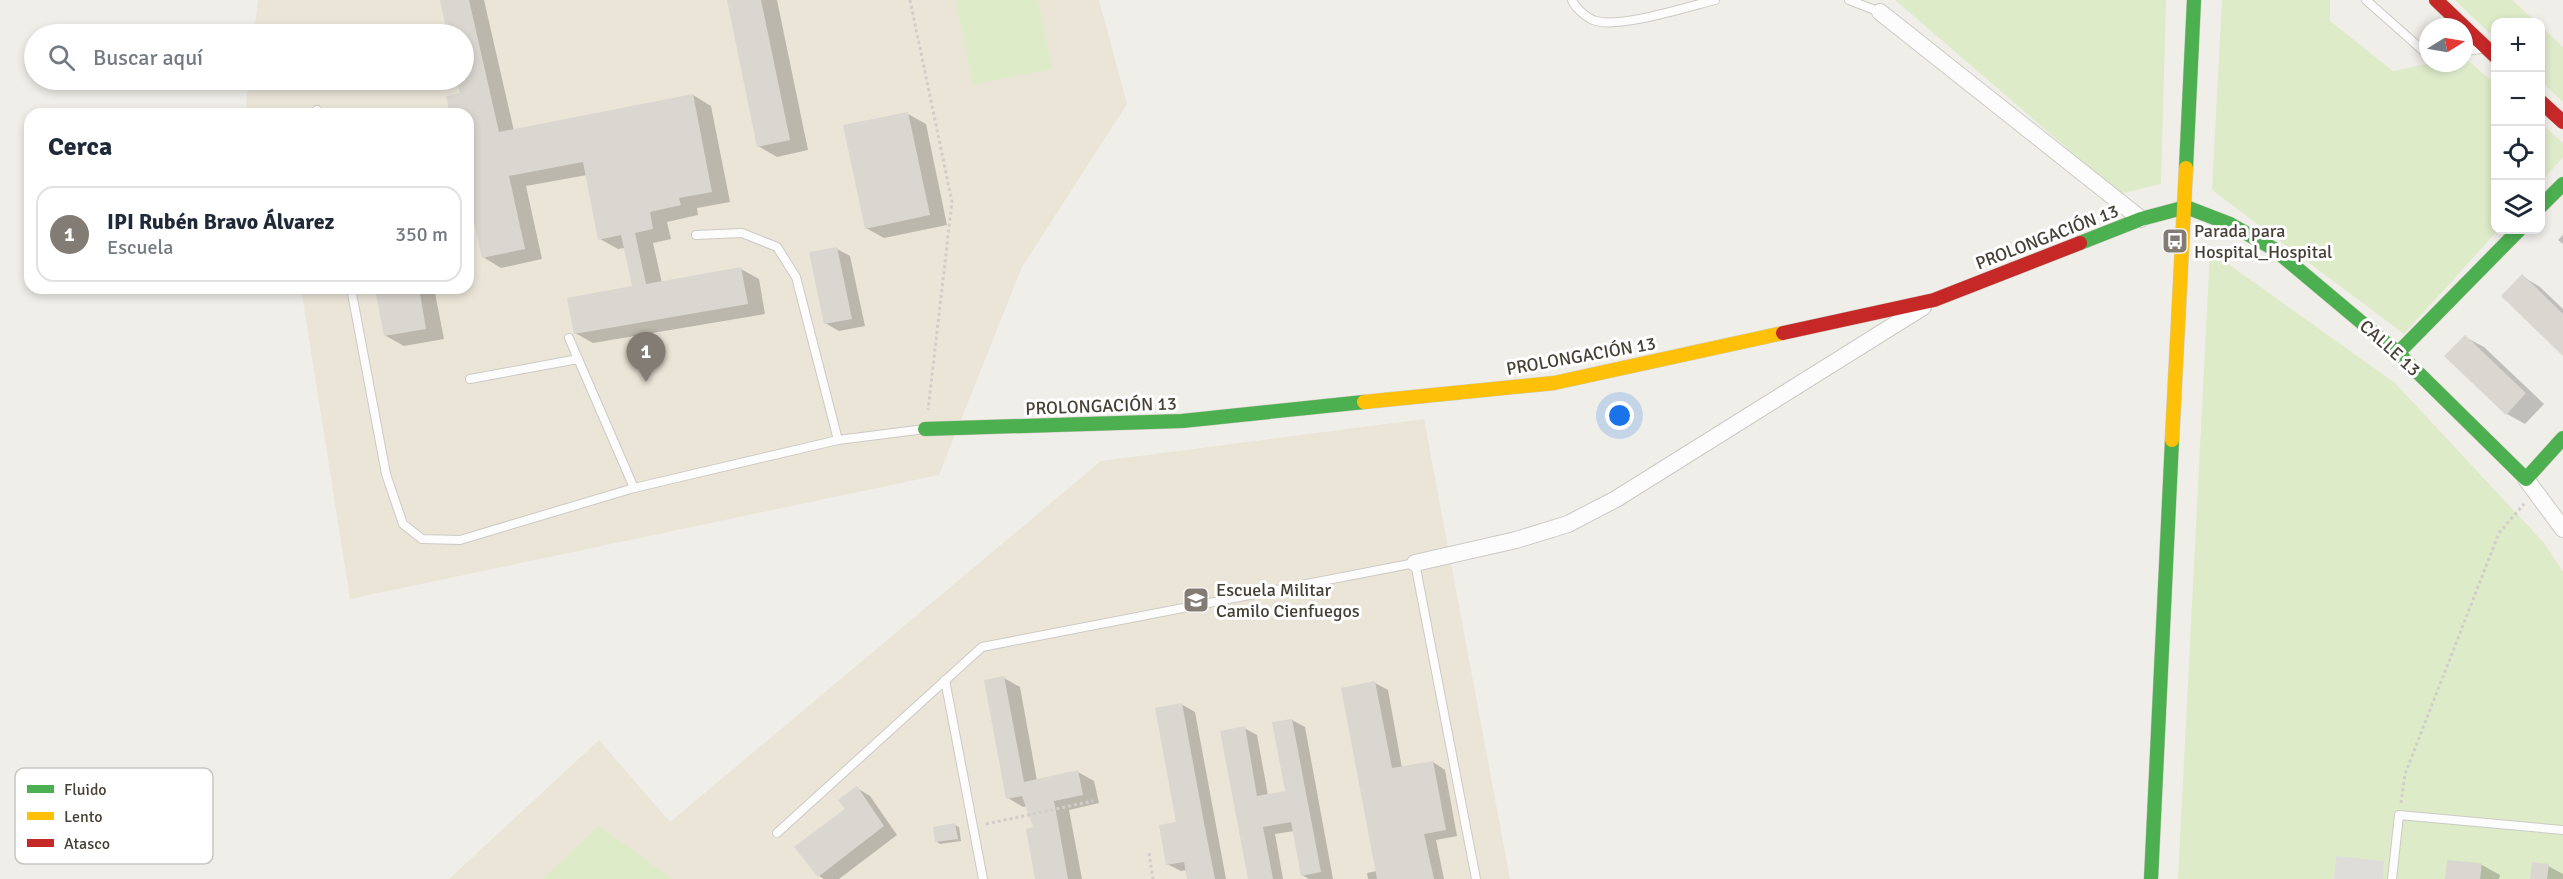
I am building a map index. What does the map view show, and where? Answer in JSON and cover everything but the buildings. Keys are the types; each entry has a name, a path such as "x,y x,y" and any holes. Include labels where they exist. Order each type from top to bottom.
{"street":[{"path":"2151,879 2186,207 2194,0"},
{"path":"2436,0 2491,53"},
{"path":"1877,6 2141,219"},
{"path":"2545,105 2563,122"},
{"path":"2545,203 2563,184"},
{"name":"PROLONGACIÓN 13","path":"925,429 1182,421 1554,383 1934,300 2141,219 2186,207"},
{"name":"CALLE 13","path":"2186,207 2230,224 2274,249 2398,353 2530,485 2563,528"},
{"path":"2398,353 2515,234"},
{"path":"1415,563 1516,540 1568,524 1616,499 1934,300"},
{"path":"2530,485 2563,438"}],"lane":[{"path":"1572,0 1575,6 1595,21 1624,22 1715,0"},
{"path":"1849,0 1877,6"},
{"path":"2366,0 2419,47"},
{"path":"2473,52 2491,53"},
{"path":"696,235 742,233 777,247 796,277 838,440"},
{"path":"352,294 386,474 403,524 422,539 460,540 634,488 838,440 925,429"},
{"path":"569,338 634,488"},
{"path":"470,379 578,359"},
{"path":"777,833 982,646 1415,563 1476,879"},
{"path":"945,680 983,879"},
{"path":"2392,879 2399,815 2563,830"}],"path":[{"path":"910,0 952,202 925,429"},
{"path":"2399,815 2405,774 2499,533 2530,485"},
{"path":"973,827 1093,801"},
{"path":"1149,853 1153,879"}],"shaded area":[{"path":"258,0 1099,0 1127,104 1022,267 939,475 350,599 302,294 474,294 474,108 247,108 248,90 474,90 474,24 255,24"},
{"name":"Escuela Militar Camilo Cienfuegos","path":"1424,419 1510,879 449,879 599,740 670,822 1101,461"},
{"path":"2336,856 2384,861 2383,879 2334,879"}],"green space":[{"path":"956,0 1038,0 1052,69 973,85"},
{"path":"1895,0 2166,0 2161,184 2120,194"},
{"path":"2222,0 2330,0 2330,21 2393,71 2419,66 2419,72 2473,72 2473,65 2491,81 2491,234 2494,234 2404,334 2212,190"},
{"path":"2455,0 2512,0 2532,18 2491,18 2491,34"},
{"path":"2545,30 2563,47 2563,102 2545,85"},
{"path":"2545,127 2563,143 2563,157 2545,177"},
{"path":"2210,251 2395,383 2545,544 2563,572 2563,879 2178,879"},
{"path":"599,826 672,879 543,879"}],"traffic: fast":[{"path":"2186,168 2194,0"},
{"path":"2545,202 2563,184"},
{"path":"2080,243 2141,219 2186,207 2230,224 2274,249 2398,353 2526,479 2563,438"},
{"path":"2398,353 2515,234"},
{"path":"925,429 1182,421 1364,402"},
{"path":"2151,879 2172,440"}],"traffic: slow":[{"path":"2172,440 2186,168"},
{"path":"1364,402 1554,383 1783,333"}],"traffic: jam":[{"path":"2436,0 2491,52"},
{"path":"2545,106 2563,122"},
{"path":"1783,333 1934,300 2080,243"}],"place":[{"name":"Parada para Hospital_Hospital","path":"2175,241"},
{"name":"IPI Rubén Bravo Álvarez","path":"646,382"},
{"name":"Escuela Militar Camilo Cienfuegos","path":"1196,600"}]}
